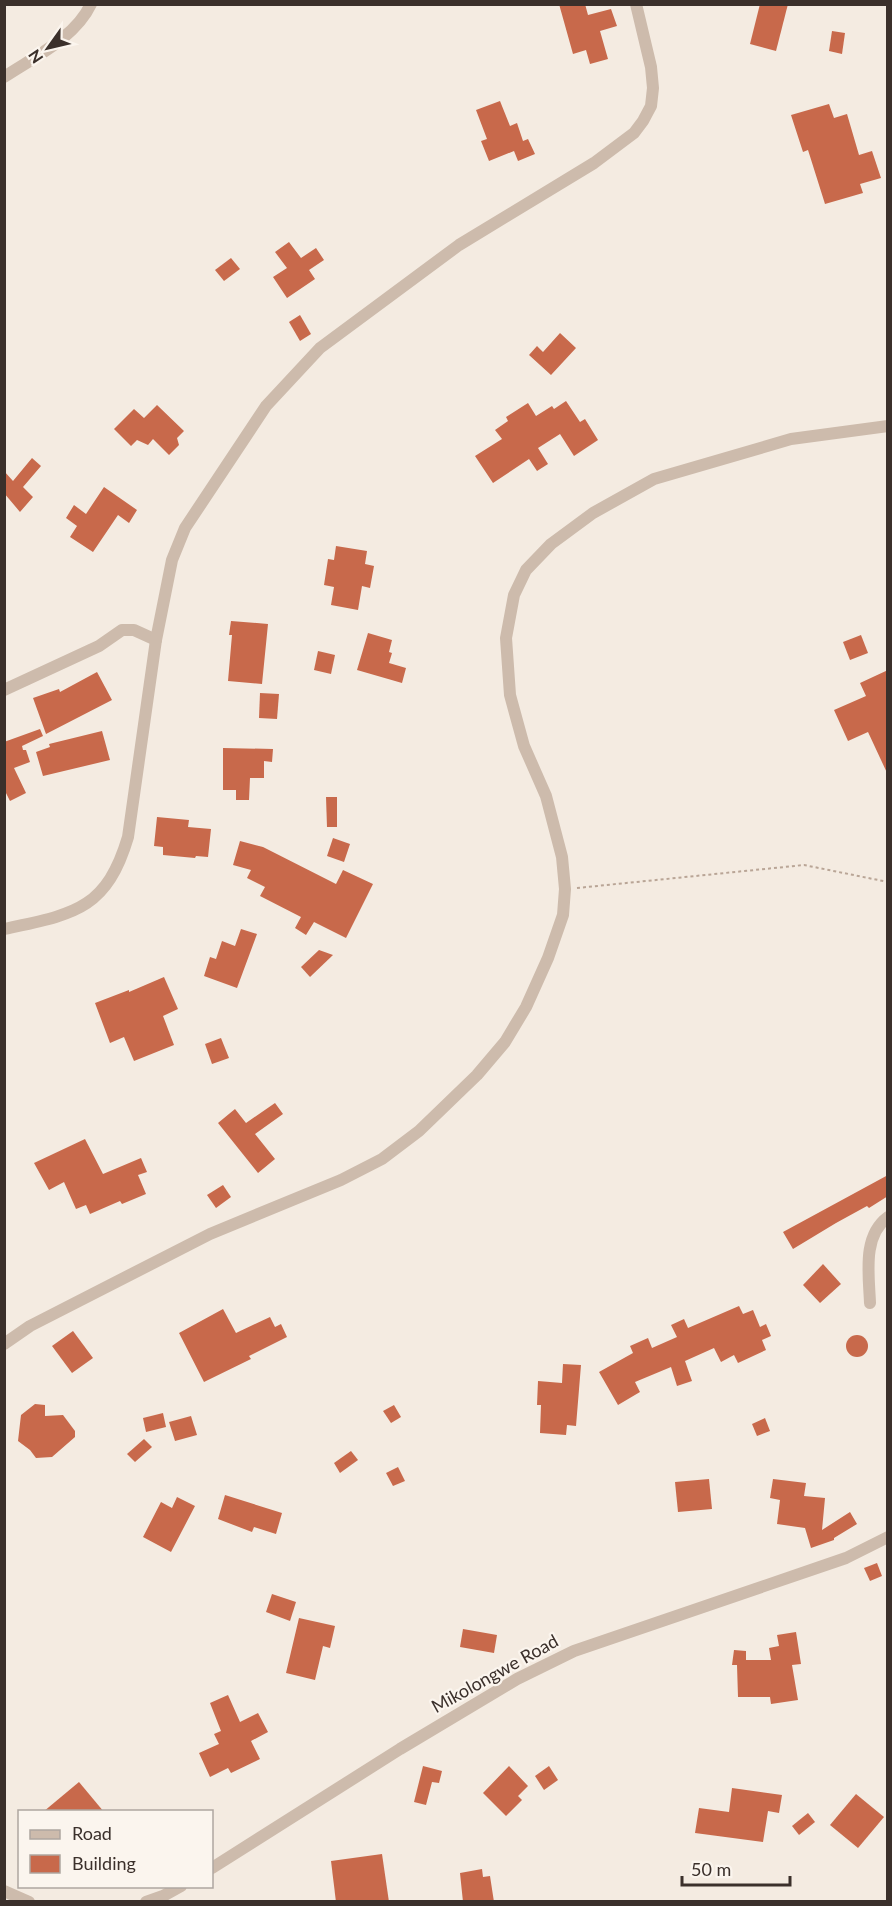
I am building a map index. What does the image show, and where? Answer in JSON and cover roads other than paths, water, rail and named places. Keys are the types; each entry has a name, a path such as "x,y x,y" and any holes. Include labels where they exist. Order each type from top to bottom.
{"street":[{"path":"4,77 57,42 76,26 91,4"},
{"path":"4,929 74,912 98,896 117,868 130,830 156,640 172,560 185,528 266,406 320,348 438,260 468,239 594,163 634,133 651,106 652,88 651,68 636,4"},
{"path":"4,1344 30,1326 210,1234 341,1180 382,1159 419,1131 477,1075 505,1042 526,1007 548,958 563,915 566,889 562,857 546,796 524,746 510,696 506,638 514,595 526,570 551,544 593,513 654,479 791,439 888,426"},
{"path":"4,690 99,646 122,630 134,630 156,640"},
{"path":"870,1303 868,1260 873,1236 882,1221 888,1217"},
{"name":"Mikolongwe Road","path":"213,1867 400,1749 517,1679 564,1655 846,1558 888,1537"},
{"path":"146,1902 179,1888"},
{"path":"4,1891 29,1902"}]}
